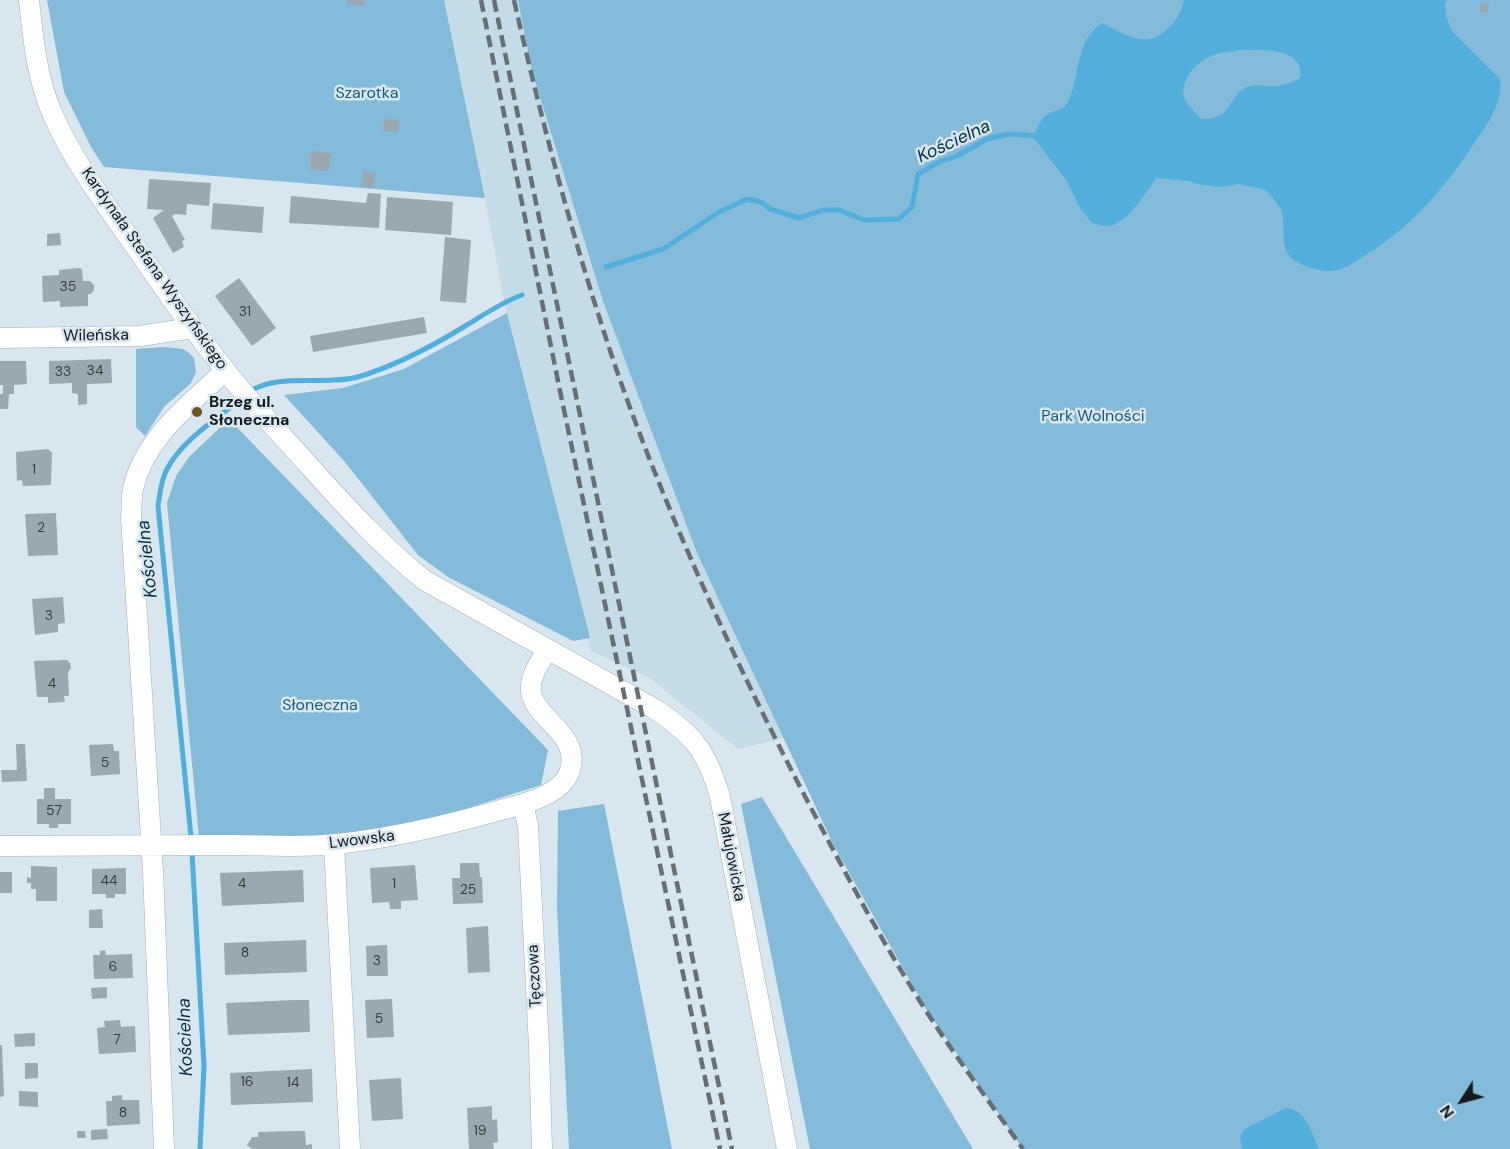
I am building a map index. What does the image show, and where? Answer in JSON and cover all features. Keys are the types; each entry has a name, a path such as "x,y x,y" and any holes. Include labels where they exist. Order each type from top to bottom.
{"street":[{"name":"Kardynała Stefana Wyszyńskiego","path":"29,0 40,72 52,113 66,142 97,193 225,371 352,512 402,563 424,580 546,650"},
{"name":"Wileńska","path":"0,339 140,336 192,328"},
{"path":"164,1149 151,846 131,517 133,491 139,470 150,448 165,427 225,371"},
{"name":"Lwowska","path":"0,846 334,845 434,828 523,804 561,784 570,771 567,743 559,730 536,704 531,692 532,679 546,650"},
{"name":"Małujowicka","path":"546,650 671,720 690,736 707,761 720,797 787,1149"},
{"name":"Tęczowa","path":"523,804 528,826 542,1149"},
{"path":"334,845 350,1149"}],"shaded area":[{"path":"444,0 553,0 805,733 738,749 648,677 591,651 502,291"},
{"path":"1184,0 1447,0 1446,15 1451,30 1500,79 1499,97 1488,122 1473,145 1427,204 1385,242 1341,269 1327,271 1317,269 1301,264 1291,257 1285,246 1282,212 1277,204 1266,190 1239,184 1219,187 1190,181 1156,178 1136,206 1116,224 1103,226 1092,223 1080,208 1067,181 1033,137 1044,117 1061,109 1070,98 1083,48 1094,30 1102,23 1133,38 1149,39 1156,37 1172,25","holes":["1239,50 1269,50 1288,55 1296,60 1300,68 1300,78 1281,85 1250,86 1237,94 1226,111 1213,118 1202,119 1189,106 1184,97 1184,84 1190,72 1205,59"]},
{"path":"1286,1108 1293,1109 1303,1117 1319,1149 1242,1149 1240,1136 1245,1129"}],"green space":[{"name":"Szarotka","path":"47,0 444,0 485,198 104,167 91,147 64,92"},
{"name":"Park Wolności","path":"518,0 1510,0 1510,1149 1023,1149 926,1009 834,846 697,553 603,301 532,71"},
{"path":"507,313 590,638 573,641 448,577 418,555 345,462 284,395 343,388 404,369"},
{"path":"165,347 183,349 189,353 194,358 196,372 191,383 164,407 145,436 136,427 136,349"},
{"name":"Słoneczna","path":"229,419 548,750 541,785 411,826 337,839 199,837 167,503 176,476 189,457"},
{"path":"762,797 973,1149 810,1149 741,804"},
{"path":"604,804 672,1149 569,1149 557,908 558,811"}],"building":[{"path":"348,0 365,0 364,6 347,4"},
{"path":"1484,3 1488,4 1488,12 1484,13 1480,12 1479,8 1480,4"},
{"path":"384,119 399,120 398,132 383,131"},
{"path":"311,151 331,153 329,171 310,169"},
{"path":"363,171 375,173 373,188 362,187"},
{"path":"149,179 211,183 209,206 187,204 186,215 172,216 185,240 182,241 184,247 173,253 153,218 164,210 147,209"},
{"path":"368,193 381,194 379,228 289,223 291,196 366,203"},
{"path":"387,197 453,202 451,235 385,230"},
{"path":"213,203 264,207 262,233 211,229"},
{"path":"60,233 61,245 47,246 47,234"},
{"path":"445,237 471,240 466,303 440,301"},
{"path":"82,269 83,281 90,281 94,285 94,290 88,294 88,306 60,307 60,301 43,302 42,276 59,275 59,270"},
{"path":"239,278 276,328 252,346 215,296"},
{"path":"424,317 427,333 313,352 310,336"},
{"path":"111,359 112,383 87,384 87,404 78,405 78,394 72,393 72,383 49,384 49,361"},
{"path":"0,361 26,361 27,384 14,385 14,394 9,394 8,409 0,409 0,394 3,394 3,385 0,385"},
{"path":"48,449 52,453 51,485 23,486 22,480 17,481 16,452"},
{"path":"56,513 58,555 28,556 25,514"},
{"path":"63,597 65,623 58,624 58,632 35,635 32,599"},
{"path":"67,660 71,668 68,672 69,696 64,696 65,702 48,703 48,697 37,697 34,661"},
{"path":"16,744 25,744 27,781 2,782 1,770 17,770"},
{"path":"113,744 114,751 119,751 120,774 91,776 89,745"},
{"path":"44,788 55,788 55,799 71,799 71,824 58,824 58,828 49,828 49,824 37,824 37,799 44,799"},
{"path":"460,863 479,863 483,903 453,904 452,878 460,878"},
{"path":"415,865 418,900 401,901 401,909 390,909 389,902 372,903 370,868"},
{"path":"31,866 57,867 57,901 36,901 36,889 31,889 31,883 27,883 27,877 31,878"},
{"path":"126,868 126,894 115,894 115,898 106,898 106,894 92,894 92,869"},
{"path":"303,870 304,902 222,906 220,873"},
{"path":"0,872 12,872 12,893 0,893"},
{"path":"102,909 103,928 89,928 89,910"},
{"path":"488,926 490,972 468,973 466,928"},
{"path":"306,940 307,972 225,975 224,943"},
{"path":"387,945 388,976 367,976 366,946"},
{"path":"105,950 106,955 132,954 133,978 94,979 93,955 100,955 100,951"},
{"path":"107,987 107,998 92,999 91,988"},
{"path":"392,999 394,1037 367,1038 365,1000"},
{"path":"309,1000 310,1032 228,1035 226,1003"},
{"path":"120,1020 121,1027 135,1026 136,1052 99,1054 97,1028 105,1027 104,1021"},
{"path":"35,1033 35,1046 15,1047 14,1034"},
{"path":"0,1045 2,1045 4,1096 0,1097"},
{"path":"25,1063 38,1063 38,1078 25,1079"},
{"path":"312,1069 313,1102 231,1105 230,1073"},
{"path":"401,1078 403,1119 372,1121 369,1080"},
{"path":"19,1091 38,1092 38,1107 19,1106"},
{"path":"122,1095 122,1100 139,1100 140,1124 107,1126 106,1101 112,1101 112,1096"},
{"path":"492,1106 492,1120 497,1119 498,1142 493,1143 494,1149 469,1149 467,1108"},
{"path":"107,1129 108,1139 91,1140 91,1130"},
{"path":"77,1131 85,1131 86,1138 77,1138"},
{"path":"305,1131 306,1145 312,1144 312,1149 252,1149 247,1145 252,1137 258,1137 258,1132"}],"waterway":[{"name":"Kościelna","path":"606,267 663,249 719,212 747,199 761,202 770,209 799,218 823,210 839,210 864,220 899,219 912,207 918,174 987,139 1009,134 1039,136"},
{"name":"Kościelna","path":"249,392 273,382 345,379 372,373 424,349 522,295"},
{"name":"Kościelna","path":"191,837 158,506 163,478 174,458 201,430 242,398"},
{"name":"Kościelna","path":"192,852 204,1066 200,1149"}],"railway":[{"path":"481,0 560,391 720,1149"},
{"path":"494,0 732,1149"},
{"path":"514,0 562,191 604,333 659,483 724,633 772,732 876,928 939,1031 1023,1149"}],"place":[{"name":"Brzeg ul. Słoneczna","path":"197,412"}]}
